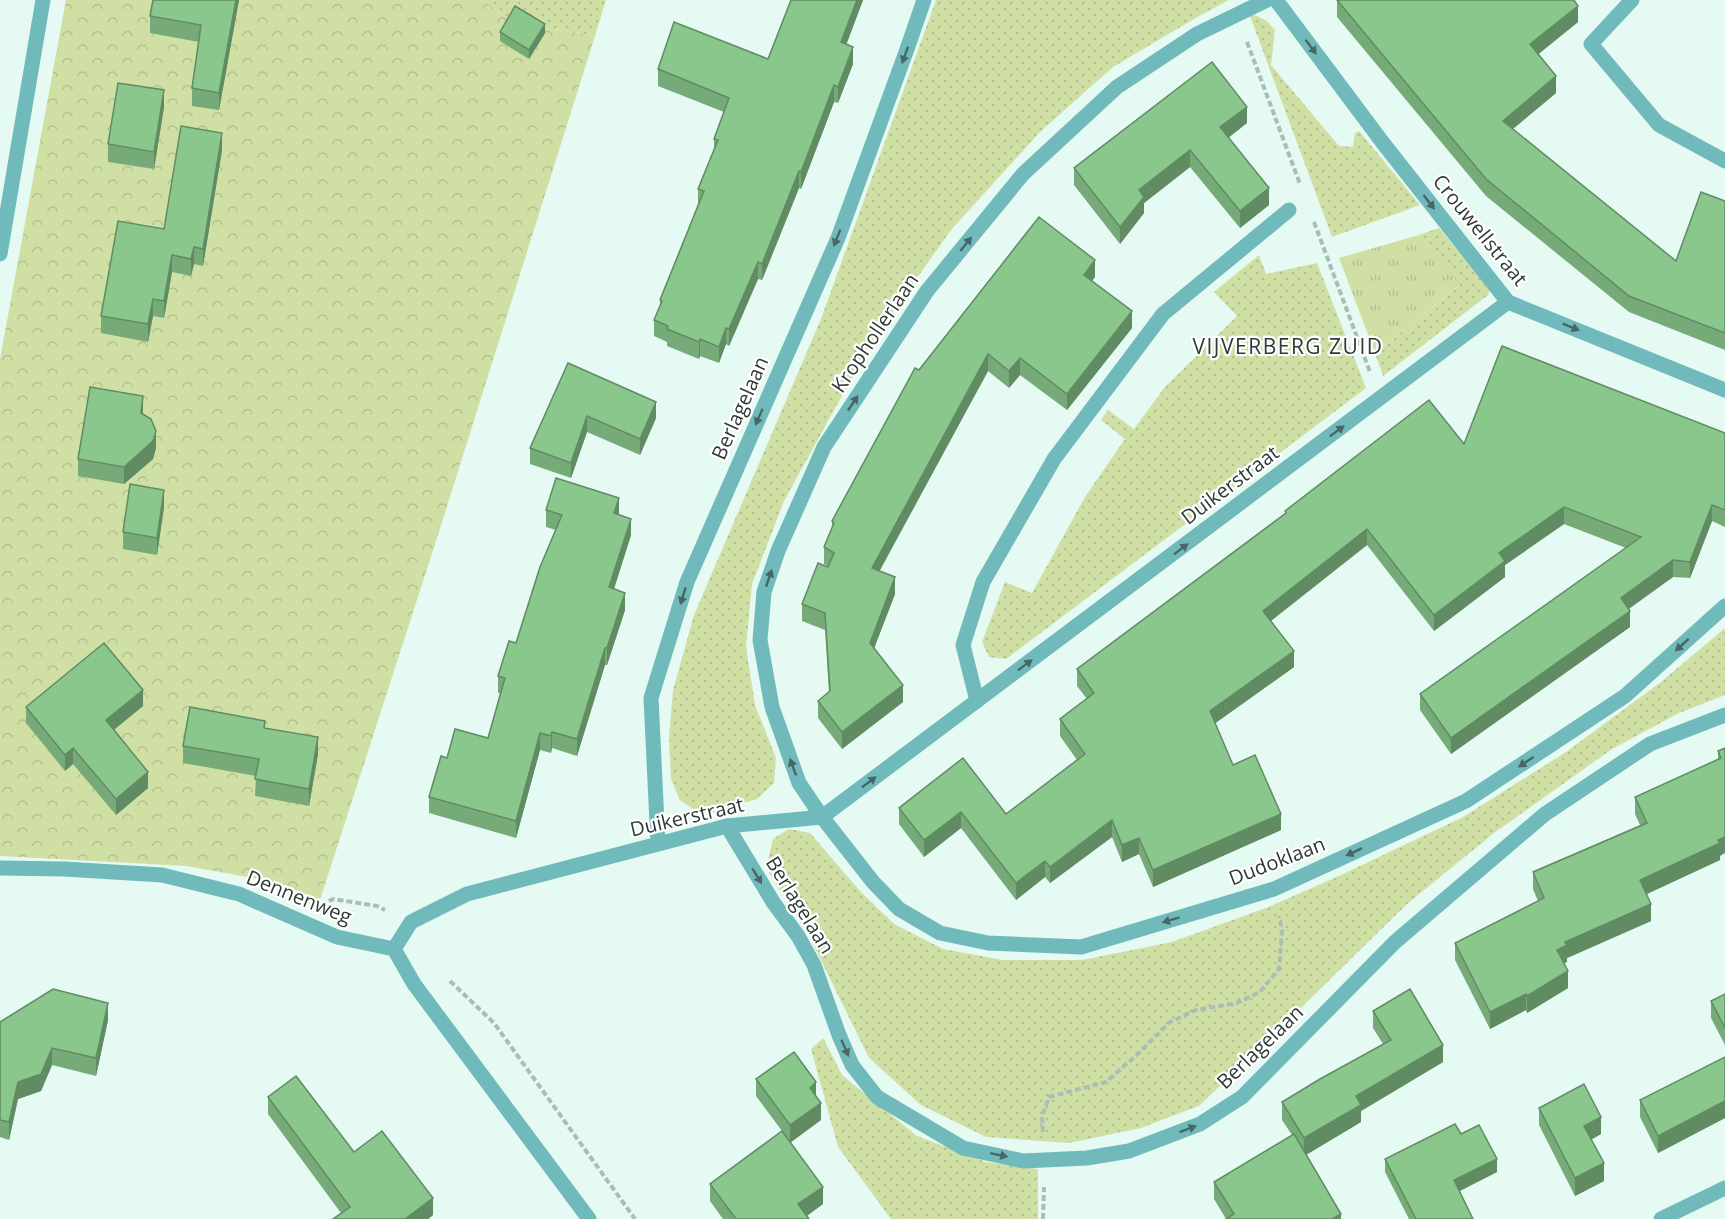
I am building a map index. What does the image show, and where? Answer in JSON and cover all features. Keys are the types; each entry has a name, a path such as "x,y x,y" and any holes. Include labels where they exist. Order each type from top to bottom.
{"street":[{"path":"0,254 43,0"},
{"name":"Berlagelaan","path":"658,844 651,698 687,582 838,238 924,0"},
{"name":"Krophollerlaan","path":"822,817 799,783 772,707 760,640 764,592 778,551 824,447 927,291 1023,174 1117,87 1197,34 1267,0"},
{"name":"Crouwellstraat","path":"1276,0 1383,143 1508,302 1725,390"},
{"path":"1632,0 1592,44 1659,125 1725,160"},
{"path":"977,702 963,645 983,582 1054,459 1164,314 1290,210"},
{"name":"Duikerstraat","path":"394,949 411,922 467,894 727,826 822,817 1508,302"},
{"name":"Dudoklaan","path":"822,817 873,882 899,909 939,933 988,943 1081,947 1274,889 1466,801 1624,696 1725,606"},
{"name":"Berlagelaan","path":"727,826 772,902 798,936 814,965 852,1065 877,1097 963,1148 1023,1161 1087,1158 1129,1151 1200,1124 1242,1097 1395,942 1545,814 1650,744 1725,716"},
{"name":"Dennenweg","path":"0,868 162,875 239,894 337,937 394,949"},
{"path":"394,949 414,984 589,1219"},
{"path":"1661,1219 1725,1188"}],"path":[{"path":"1043,1219 1042,1118 1049,1097 1106,1082 1170,1022 1196,1010 1237,1003 1260,992 1279,969 1282,930 1274,889"}],"green space":[{"path":"66,0 483,0 512,22 595,36 320,900 275,882 186,866 0,856 0,359"},
{"path":"483,0 606,0 595,36 512,22"},
{"path":"936,0 1229,0 1113,67 1041,131 951,230 871,343 784,501 752,584 746,647 755,705 776,758 774,783 757,799 708,814 693,809 679,799 671,778 669,738 673,690 694,615 821,319"},
{"path":"1255,15 1267,21 1275,30 1271,65 1339,146 1353,147 1355,133 1359,131 1420,205 1332,237 1250,16"},
{"path":"1439,228 1490,289 1488,295 1383,376 1375,353 1459,286 1419,235"},
{"path":"1419,235 1460,285 1375,353 1339,258"},
{"path":"1259,255 1266,274 1317,263 1366,388 1006,659 989,657 982,642 1005,582 1032,593 1085,497 1125,439 1101,420 1108,410 1134,429 1165,387 1237,316 1214,292"},
{"path":"1725,628 1725,695 1679,713 1612,749 1494,833 1407,904 1199,1106 1141,1128 1069,1143 986,1137 921,1105 869,1058 809,936 769,873 768,860 773,839 789,829 810,833 861,892 894,924 943,949 1003,960 1082,960 1172,942 1266,908 1463,817 1566,752 1661,682"},
{"path":"823,1038 842,1075 917,1136 986,1162 1038,1169 1038,1219 891,1219 838,1147 811,1049"}],"building":[{"path":"153,0 236,0 219,93 192,88 201,25 150,16"},
{"path":"791,0 857,0 841,42 853,47 838,87 834,85 801,172 799,171 762,264 758,262 719,347 700,339 699,342 667,329 668,326 654,320 704,191 698,189 718,140 714,139 729,98 658,69 674,22 768,59"},
{"path":"1337,0 1574,0 1578,6 1530,44 1556,76 1503,121 1676,261 1701,192 1725,201 1725,333 1629,296 1486,179"},
{"path":"515,6 545,24 529,50 500,32"},
{"path":"1212,62 1247,107 1220,127 1269,188 1240,211 1190,150 1139,190 1144,197 1120,227 1074,168"},
{"path":"118,83 164,90 154,152 108,144"},
{"path":"181,126 222,133 203,249 194,247 191,259 172,255 164,301 153,299 148,324 101,316 118,221 164,229"},
{"path":"1039,217 1095,260 1084,275 1132,311 1067,394 1020,358 1009,371 988,354 872,568 895,577 870,643 903,685 842,732 818,701 830,691 825,613 802,604 818,563 828,567 834,553 824,547 834,523 832,521 915,368 919,370"},
{"path":"1502,346 1725,433 1725,510 1712,505 1690,562 1673,560 1621,598 1630,611 1451,738 1420,694 1641,537 1564,507 1499,553 1505,561 1434,615 1367,529 1263,611 1294,651 1210,711 1233,765 1255,755 1281,814 1153,870 1139,838 1122,845 1112,820 1050,867 1045,861 1016,883 961,812 924,840 899,808 963,758 1006,814 1085,754 1060,719 1094,693 1077,669 1286,513 1285,511 1429,400 1464,444"},
{"path":"568,363 656,402 640,439 587,416 571,463 530,448"},
{"path":"90,387 143,396 141,413 151,419 156,431 153,441 124,467 78,459"},
{"path":"556,478 619,498 614,513 631,519 609,587 625,593 607,648 605,648 577,739 552,732 551,736 540,733 516,821 429,797 441,756 447,758 455,729 488,738 505,678 498,676 509,641 516,643 540,567 562,515 546,510"},
{"path":"130,484 164,490 157,538 123,532"},
{"path":"104,643 143,690 106,720 148,772 116,799 73,748 65,755 26,707"},
{"path":"190,707 265,721 264,728 318,737 309,789 255,779 259,759 183,746"},
{"path":"1725,748 1725,837 1718,840 1720,843 1640,880 1651,904 1565,942 1567,945 1557,950 1568,971 1527,996 1526,994 1490,1012 1455,943 1544,898 1533,872 1647,823 1635,797 1721,758 1718,751"},
{"path":"53,989 108,1003 96,1058 52,1048 41,1074 18,1082 9,1122 0,1120 0,1022"},
{"path":"1410,989 1443,1045 1356,1096 1361,1105 1304,1138 1282,1102 1391,1040 1373,1011"},
{"path":"1725,994 1725,1028 1711,1001"},
{"path":"794,1052 816,1082 810,1088 821,1103 790,1125 756,1079"},
{"path":"1725,1057 1725,1101 1658,1136 1640,1100"},
{"path":"296,1076 354,1152 382,1131 433,1198 405,1219 333,1219 350,1207 268,1097"},
{"path":"1584,1084 1601,1117 1584,1126 1604,1163 1575,1178 1539,1108"},
{"path":"1455,1124 1461,1134 1479,1125 1497,1159 1454,1180 1473,1219 1416,1219 1385,1159"},
{"path":"782,1131 823,1187 798,1204 809,1219 736,1219 710,1184"},
{"path":"1294,1134 1341,1214 1332,1219 1226,1219 1234,1214 1214,1182"}],"district":[{"name":"VIJVERBERG ZUID","path":"1288,347"}]}
